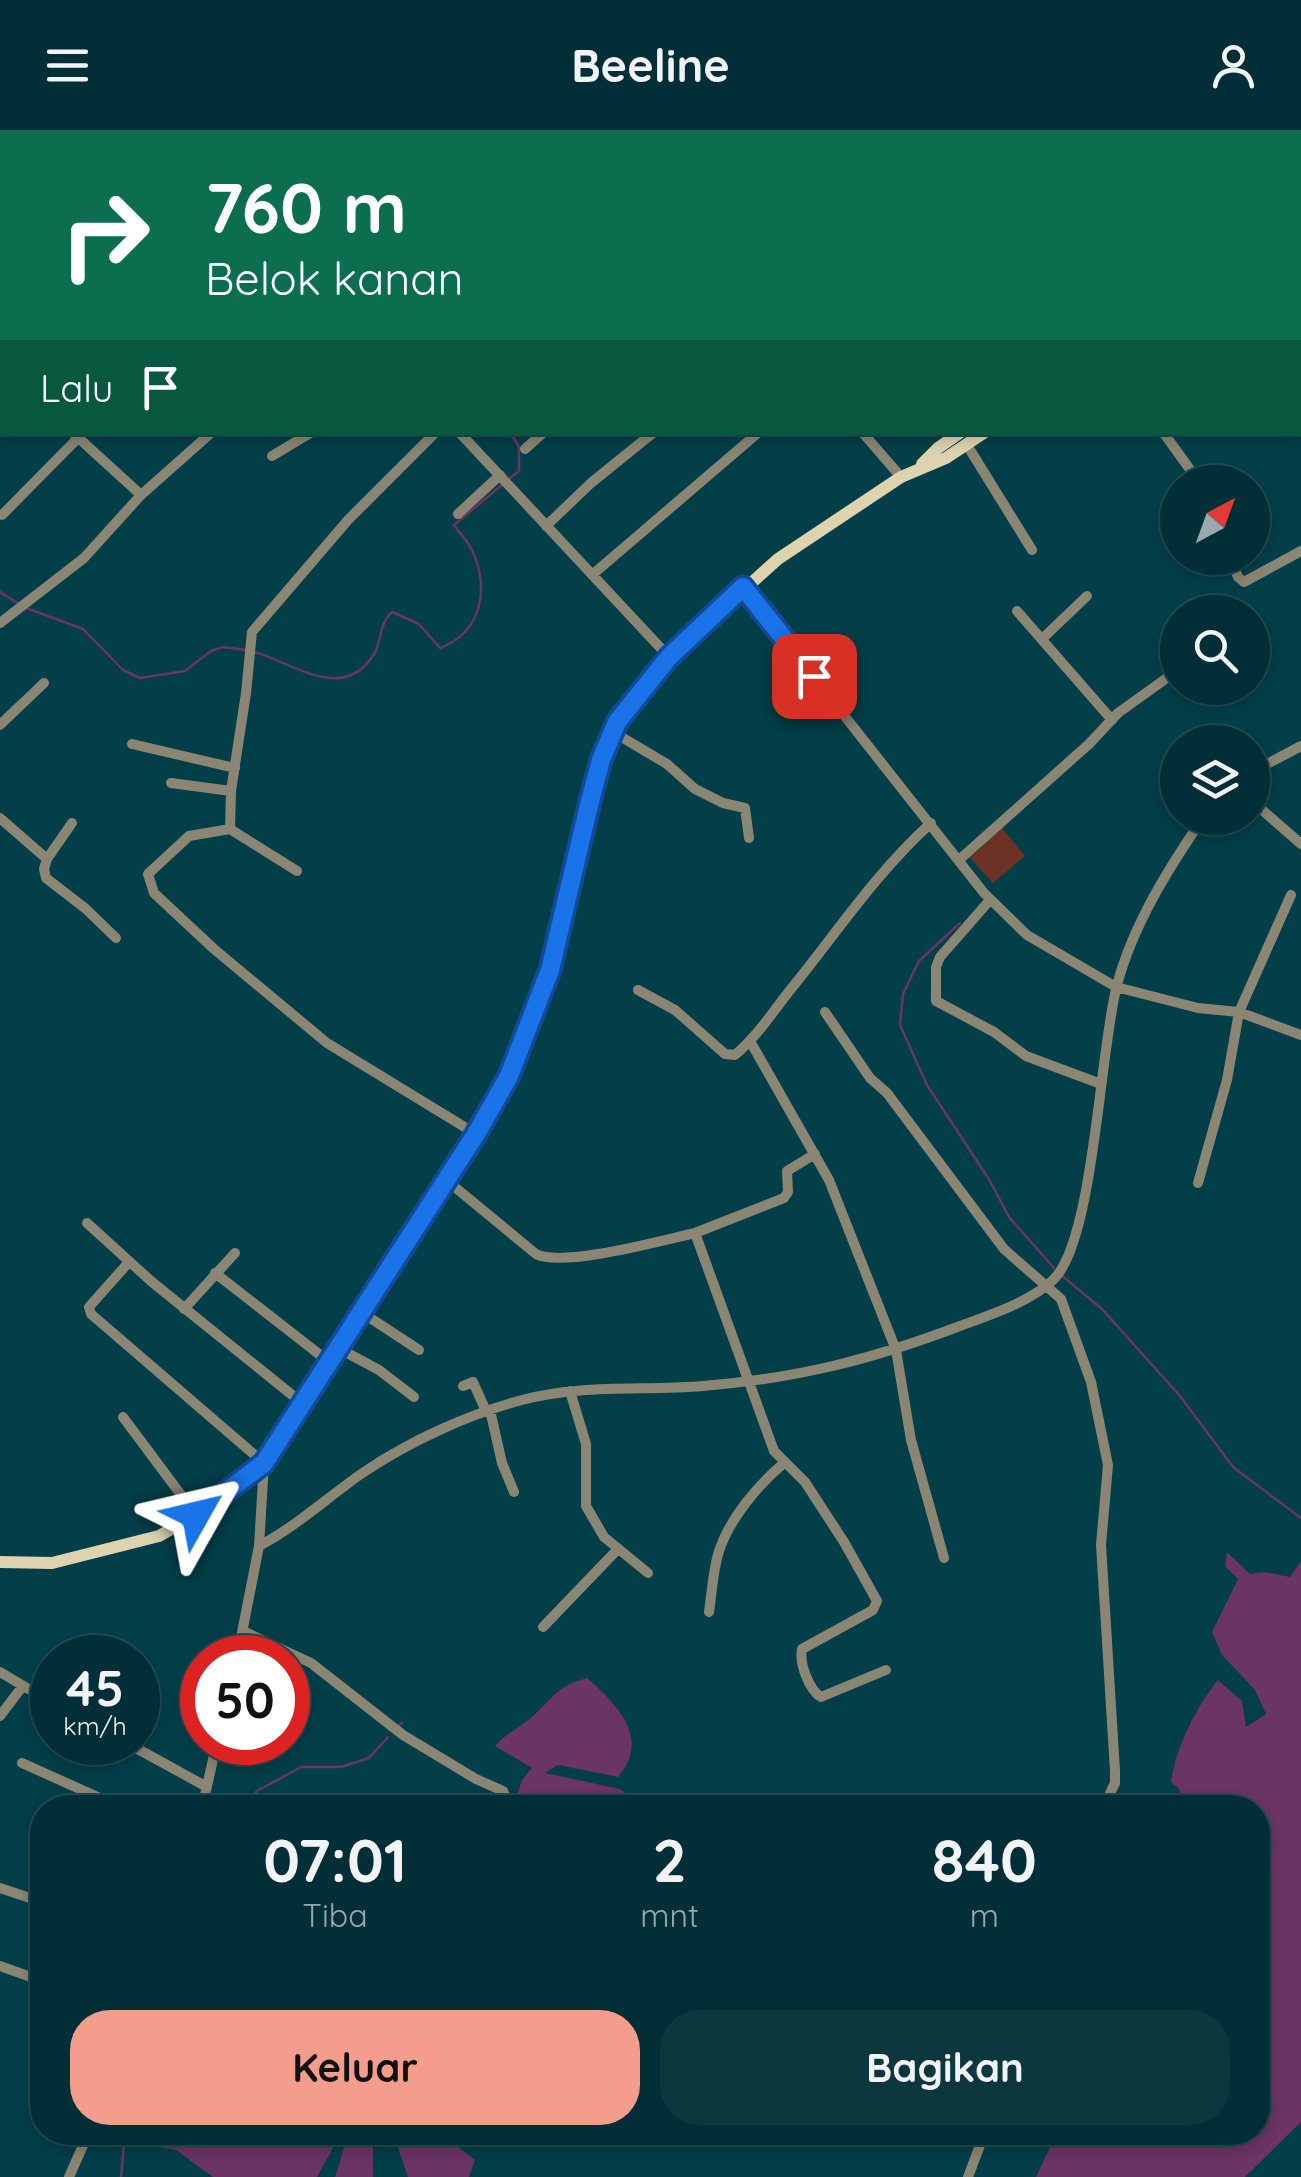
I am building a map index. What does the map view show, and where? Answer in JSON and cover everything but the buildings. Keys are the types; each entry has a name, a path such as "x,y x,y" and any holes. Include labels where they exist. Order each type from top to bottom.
{"main road":[{"path":"0,1562 52,1563 143,1542 196,1515 264,1463 476,1134 509,1076 550,970 590,801 613,732 636,695 669,657 778,559 917,470 938,448 964,439"}],"street":[{"path":"2,515 13,508 75,435 141,495"},
{"path":"0,623 84,558 141,495 209,435"},
{"path":"272,456 307,435"},
{"path":"230,829 231,791 252,632 355,512 433,435"},
{"path":"462,435 669,657"},
{"path":"524,449 540,435"},
{"path":"546,526 590,483 650,435"},
{"path":"592,576 756,435"},
{"path":"865,435 901,477"},
{"path":"1165,435 1187,465"},
{"path":"964,439 1032,550"},
{"path":"458,514 504,479"},
{"path":"1270,568 1301,551"},
{"path":"743,587 987,897 1027,935 1116,987 1198,1008 1239,1012 1301,1035"},
{"path":"1042,639 1087,596"},
{"path":"1017,611 1112,720"},
{"path":"959,860 1160,680"},
{"path":"0,725 44,683"},
{"path":"613,732 667,764 695,789 723,803 745,808 749,838"},
{"path":"132,744 234,768"},
{"path":"1270,762 1301,746"},
{"path":"172,783 231,791"},
{"path":"1270,817 1301,844"},
{"path":"0,818 48,858"},
{"path":"72,823 48,858 46,878 116,938"},
{"path":"638,990 675,1010 730,1056 750,1041 828,945 874,880 932,823"},
{"path":"297,871 230,829 190,836 148,874 154,893 326,1043 476,1134"},
{"path":"259,1546 367,1470 488,1411 570,1391 750,1382 840,1367 988,1316 1049,1283 1066,1261 1075,1237 1116,987 1132,941 1191,835"},
{"path":"1198,1183 1227,1080 1239,1012 1290,895"},
{"path":"987,897 940,958 936,967 936,1001 998,1035 1026,1056 1101,1084"},
{"path":"824,1012 994,1238 1049,1283 1064,1305 1091,1382 1108,1465 1101,1545 1115,1770 1109,1795"},
{"path":"750,1041 836,1194 896,1350 911,1440 944,1558"},
{"path":"445,1180 536,1254 548,1259 608,1252 694,1234 784,1198 788,1192 787,1171 815,1154"},
{"path":"86,1222 184,1309 302,1403"},
{"path":"694,1234 774,1451 800,1474 877,1601 873,1610 802,1649 800,1657 814,1691 821,1697 886,1670"},
{"path":"184,1309 235,1253"},
{"path":"129,1262 88,1307 91,1314 264,1463 259,1546 242,1635"},
{"path":"214,1273 329,1362"},
{"path":"361,1312 419,1350"},
{"path":"338,1348 379,1370 414,1397"},
{"path":"463,1386 474,1382 488,1411 514,1492"},
{"path":"570,1391 586,1444 586,1506 617,1550 648,1572"},
{"path":"123,1417 196,1515"},
{"path":"708,1612 719,1550 726,1535 760,1487 784,1463"},
{"path":"543,1627 617,1550"},
{"path":"243,1631 327,1673 403,1735 505,1795"},
{"path":"0,1672 30,1692"},
{"path":"0,1716 22,1687"},
{"path":"160,1761 207,1786"},
{"path":"22,1763 93,1795"},
{"path":"205,1795 212,1765"},
{"path":"0,1888 30,1898"},
{"path":"0,1966 30,1977"},
{"path":"70,2177 83,2145"},
{"path":"968,2177 981,2145"}],"shaded area":[{"path":"1002,828 1025,856 993,883 970,858"},
{"path":"1227,1552 1250,1574 1265,1572 1290,1577 1301,1561 1301,2122 1245,2177 1036,2177 1051,2145 1270,2145 1270,1795 1180,1795 1171,1782 1188,1728 1218,1680 1242,1701 1246,1727 1266,1714 1255,1690 1222,1655 1212,1632 1238,1579 1225,1566"},
{"path":"587,1678 619,1711 631,1736 627,1763 618,1777 558,1765 545,1773 620,1789 628,1795 517,1795 532,1768 495,1746 562,1688"},
{"path":"333,2145 317,2177 213,2177 176,2150 159,2147"},
{"path":"345,2145 373,2145 373,2177 335,2177"},
{"path":"397,2145 456,2145 475,2160 469,2177 408,2177"}],"waterway":[{"path":"509,479 519,471 519,447 512,435"},
{"path":"254,652 317,676 348,676 362,669 374,654 392,612 419,624 440,648 454,641 473,621 481,595 473,552 454,525 503,484"},
{"path":"0,592 19,604"},
{"path":"26,608 83,629 123,670 140,678 185,671 211,651 223,647 247,650"},
{"path":"960,923 919,961 903,994 900,1025 927,1085 1009,1217 1054,1268"},
{"path":"1060,1274 1102,1309 1180,1396 1233,1467 1301,1518"},
{"path":"254,1795 301,1767 341,1767 369,1758 388,1737"},
{"path":"121,2177 124,2145"}],"route":[{"path":"196,1515 264,1463 501,1091 550,970 601,760 617,722 636,695 669,657 743,587 814,676"}]}
